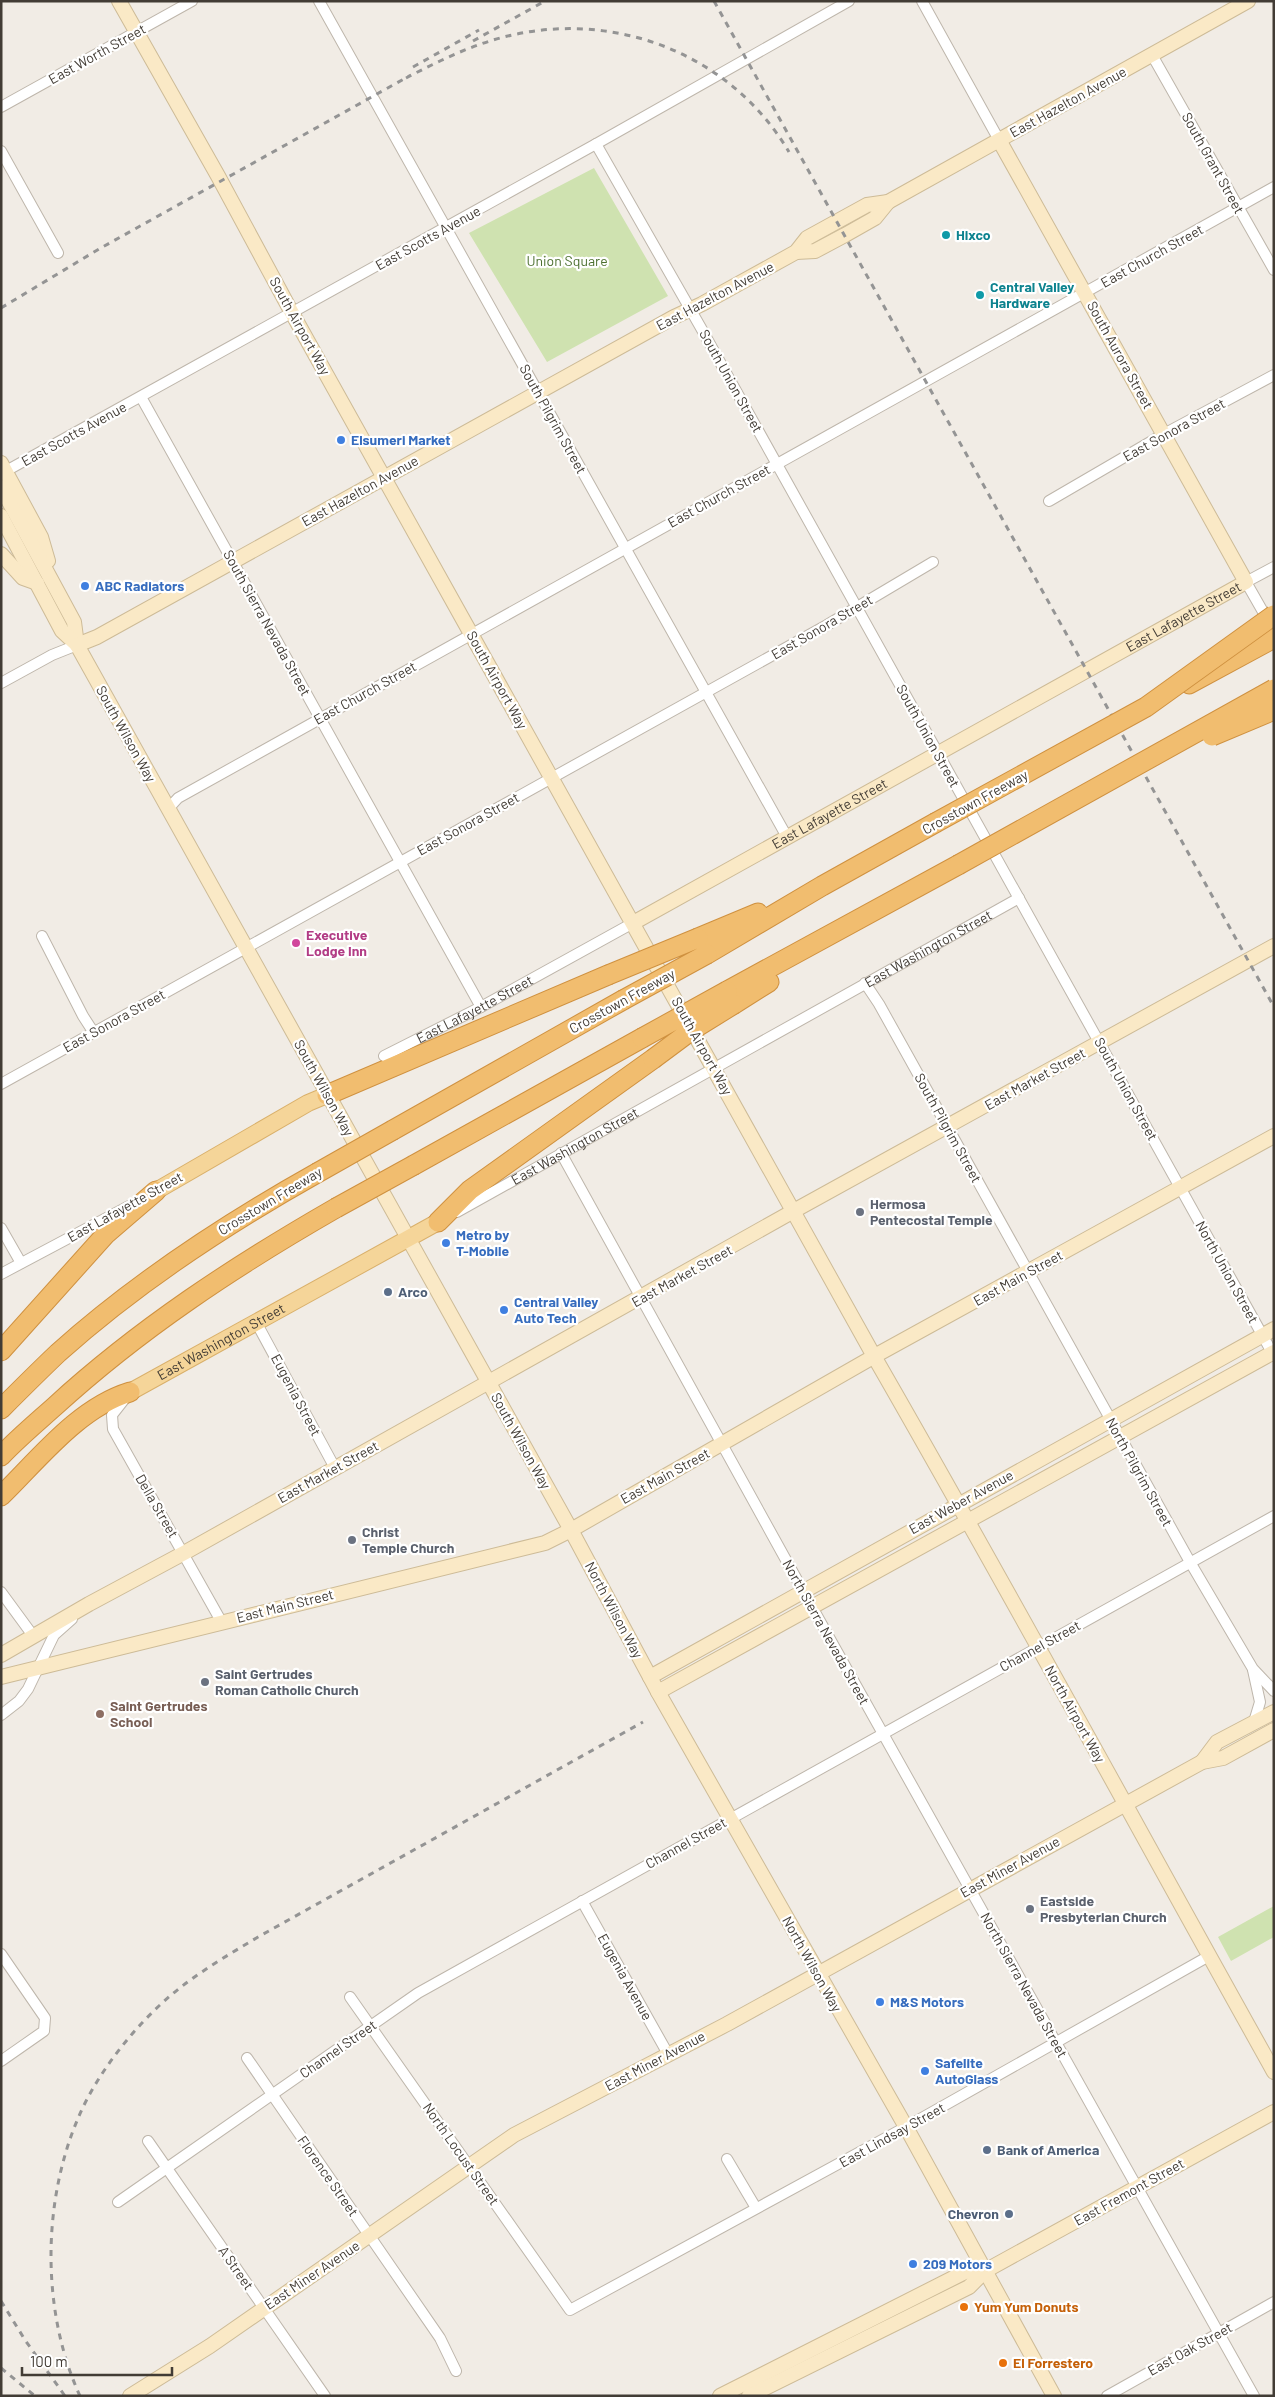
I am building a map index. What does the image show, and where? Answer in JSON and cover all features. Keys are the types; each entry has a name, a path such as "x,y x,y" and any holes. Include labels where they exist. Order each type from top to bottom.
{"highway":[{"path":"1146,707 1274,614"},
{"name":"Crosstown Freeway","path":"1,1409 59,1353 134,1292 210,1238 317,1173 623,1000 702,946 822,886 1274,638"},
{"path":"1,1456 84,1379 158,1321 252,1257 336,1208 642,1038 792,968 852,924 1274,689"},
{"path":"1130,770 1274,710"},
{"path":"328,1095 608,975 702,946"},
{"path":"438,1222 470,1190 692,1030 731,998"},
{"path":"1,1351 106,1234 156,1191"},
{"path":"1,1496 74,1424 114,1397 130,1392"}],"main road":[{"name":"South Airport Way","path":"119,1 875,1358"},
{"name":"East Hazelton Avenue","path":"77,645 97,637 796,252 815,251 875,218 888,202 1248,1"},
{"name":"South Aurora Street","path":"1000,140 1246,582"},
{"path":"1,554 23,578 43,580 49,565 41,537 4,467"},
{"name":"South Wilson Way","path":"1,487 43,580"},
{"name":"South Wilson Way","path":"1,516 43,580 74,622 77,645 571,1530"},
{"name":"East Lafayette Street","path":"633,923 1246,582"},
{"name":"East Market Street","path":"1,1655 89,1604 184,1553 1274,946"},
{"name":"East Lafayette Street","path":"156,1191 308,1103 328,1095"},
{"name":"East Main Street","path":"1,1677 221,1621 545,1543 1274,1136"},
{"name":"East Washington Street","path":"130,1392 438,1222"},
{"name":"East Weber Avenue","path":"650,1677 1268,1332"},
{"name":"East Weber Avenue","path":"658,1692 1273,1354"},
{"name":"North Airport Way","path":"875,1358 970,1521 1124,1805 1274,2072"},
{"name":"North Wilson Way","path":"571,1530 658,1692 906,2127 1054,2396"},
{"name":"East Miner Avenue","path":"1202,1762 1217,1742 1274,1712"},
{"name":"East Miner Avenue","path":"130,2396 370,2236 514,2135 726,2024 1202,1762 1223,1758 1274,1730"},
{"name":"East Fremont Street","path":"749,2396 970,2287 985,2271 1274,2112"},
{"name":"East Fremont Street","path":"720,2396 965,2272 985,2271"}],"street":[{"name":"East Worth Street","path":"1,107 192,1"},
{"name":"South Pilgrim Street","path":"319,1 624,549 787,837"},
{"name":"East Scotts Avenue","path":"4,467 140,397 446,228 849,1"},
{"name":"South Aurora Street","path":"922,1 1000,140"},
{"name":"South Grant Street","path":"1152,55 1274,270"},
{"name":"South Union Street","path":"596,144 778,464 1181,1187"},
{"path":"1,151 58,253"},
{"name":"East Church Street","path":"168,809 178,798 1274,187"},
{"name":"East Sonora Street","path":"1049,501 1164,434 1274,375"},
{"name":"South Sierra Nevada Street","path":"140,397 481,1007"},
{"name":"East Sonora Street","path":"1,1084 552,778 857,607 933,562"},
{"name":"East Lafayette Street","path":"1246,582 1274,567"},
{"name":"South Aurora Street","path":"1246,582 1274,631"},
{"name":"East Hazelton Avenue","path":"1,683 77,645"},
{"name":"East Washington Street","path":"438,1222 1019,898"},
{"name":"East Lafayette Street","path":"384,1056 481,1007 633,923"},
{"path":"42,936 94,1032"},
{"name":"South Pilgrim Street","path":"865,983 948,1127 1028,1273"},
{"path":"561,1153 722,1443"},
{"name":"North Union Street","path":"1181,1187 1268,1332 1273,1354"},
{"name":"East Lafayette Street","path":"1,1274 156,1191"},
{"path":"1,1228 21,1263"},
{"name":"North Pilgrim Street","path":"1028,1273 1190,1562 1253,1668 1274,1691"},
{"name":"Eugenia Street","path":"256,1322 335,1468"},
{"name":"Della Street","path":"130,1392 112,1414 113,1429 221,1621"},
{"name":"North Sierra Nevada Street","path":"722,1443 1254,2396"},
{"name":"Channel Street","path":"118,2202 418,1993 1274,1516"},
{"path":"1,1592 34,1637"},
{"name":"East Market Street","path":"1,1714 19,1701 40,1668 54,1635 89,1604"},
{"name":"North Pilgrim Street","path":"1253,1668 1260,1702 1254,1722"},
{"path":"1257,1739 1274,1739"},
{"name":"Eugenia Avenue","path":"582,1901 668,2054"},
{"path":"1,1954 45,2018 44,2031 1,2061"},
{"name":"East Lindsay Street","path":"572,2310 906,2127 1209,1956"},
{"name":"North Locust Street","path":"350,1997 565,2305 572,2310"},
{"name":"Florence Street","path":"247,2058 440,2338 456,2371"},
{"name":"A Street","path":"148,2141 325,2396"},
{"path":"728,2159 756,2208"},
{"name":"East Oak Street","path":"1107,2396 1274,2302"}],"green space":[{"name":"Union Square","path":"594,168 668,296 547,362 469,233"},
{"path":"1274,1906 1274,1937 1231,1961 1218,1937"}],"railway":[{"path":"473,41 545,1"},
{"path":"714,1 1274,1007"},
{"path":"406,78 479,45 533,31 576,29 618,33 659,44 697,62 732,86 763,116 789,152"},
{"path":"413,67 479,30"},
{"path":"1,308 99,249 411,75"},
{"path":"80,2396 67,2363 58,2328 51,2256 53,2220 58,2184 67,2149 79,2116 96,2083 130,2036 170,1996 202,1972 235,1951 643,1722"},
{"path":"1,2301 25,2340 65,2396"},
{"path":"1,2368 35,2396"}],"place":[{"name":"Hixco","path":"946,235"},
{"name":"Central Valley Hardware","path":"980,295"},
{"name":"Elsumeri Market","path":"341,440"},
{"name":"ABC Radiators","path":"85,586"},
{"name":"Executive Lodge Inn","path":"296,943"},
{"name":"Hermosa Pentecostal Temple","path":"860,1212"},
{"name":"Metro by T-Mobile","path":"446,1243"},
{"name":"Arco","path":"388,1292"},
{"name":"Central Valley Auto Tech","path":"504,1310"},
{"name":"Christ Temple Church","path":"352,1540"},
{"name":"Saint Gertrudes Roman Catholic Church","path":"205,1682"},
{"name":"Saint Gertrudes School","path":"100,1714"},
{"name":"Eastside Presbyterian Church","path":"1030,1909"},
{"name":"M&S Motors","path":"880,2002"},
{"name":"Safelite AutoGlass","path":"925,2071"},
{"name":"Bank of America","path":"987,2150"},
{"name":"Chevron","path":"1009,2214"},
{"name":"209 Motors","path":"913,2264"},
{"name":"Yum Yum Donuts","path":"964,2307"},
{"name":"El Forrestero","path":"1003,2363"}]}
